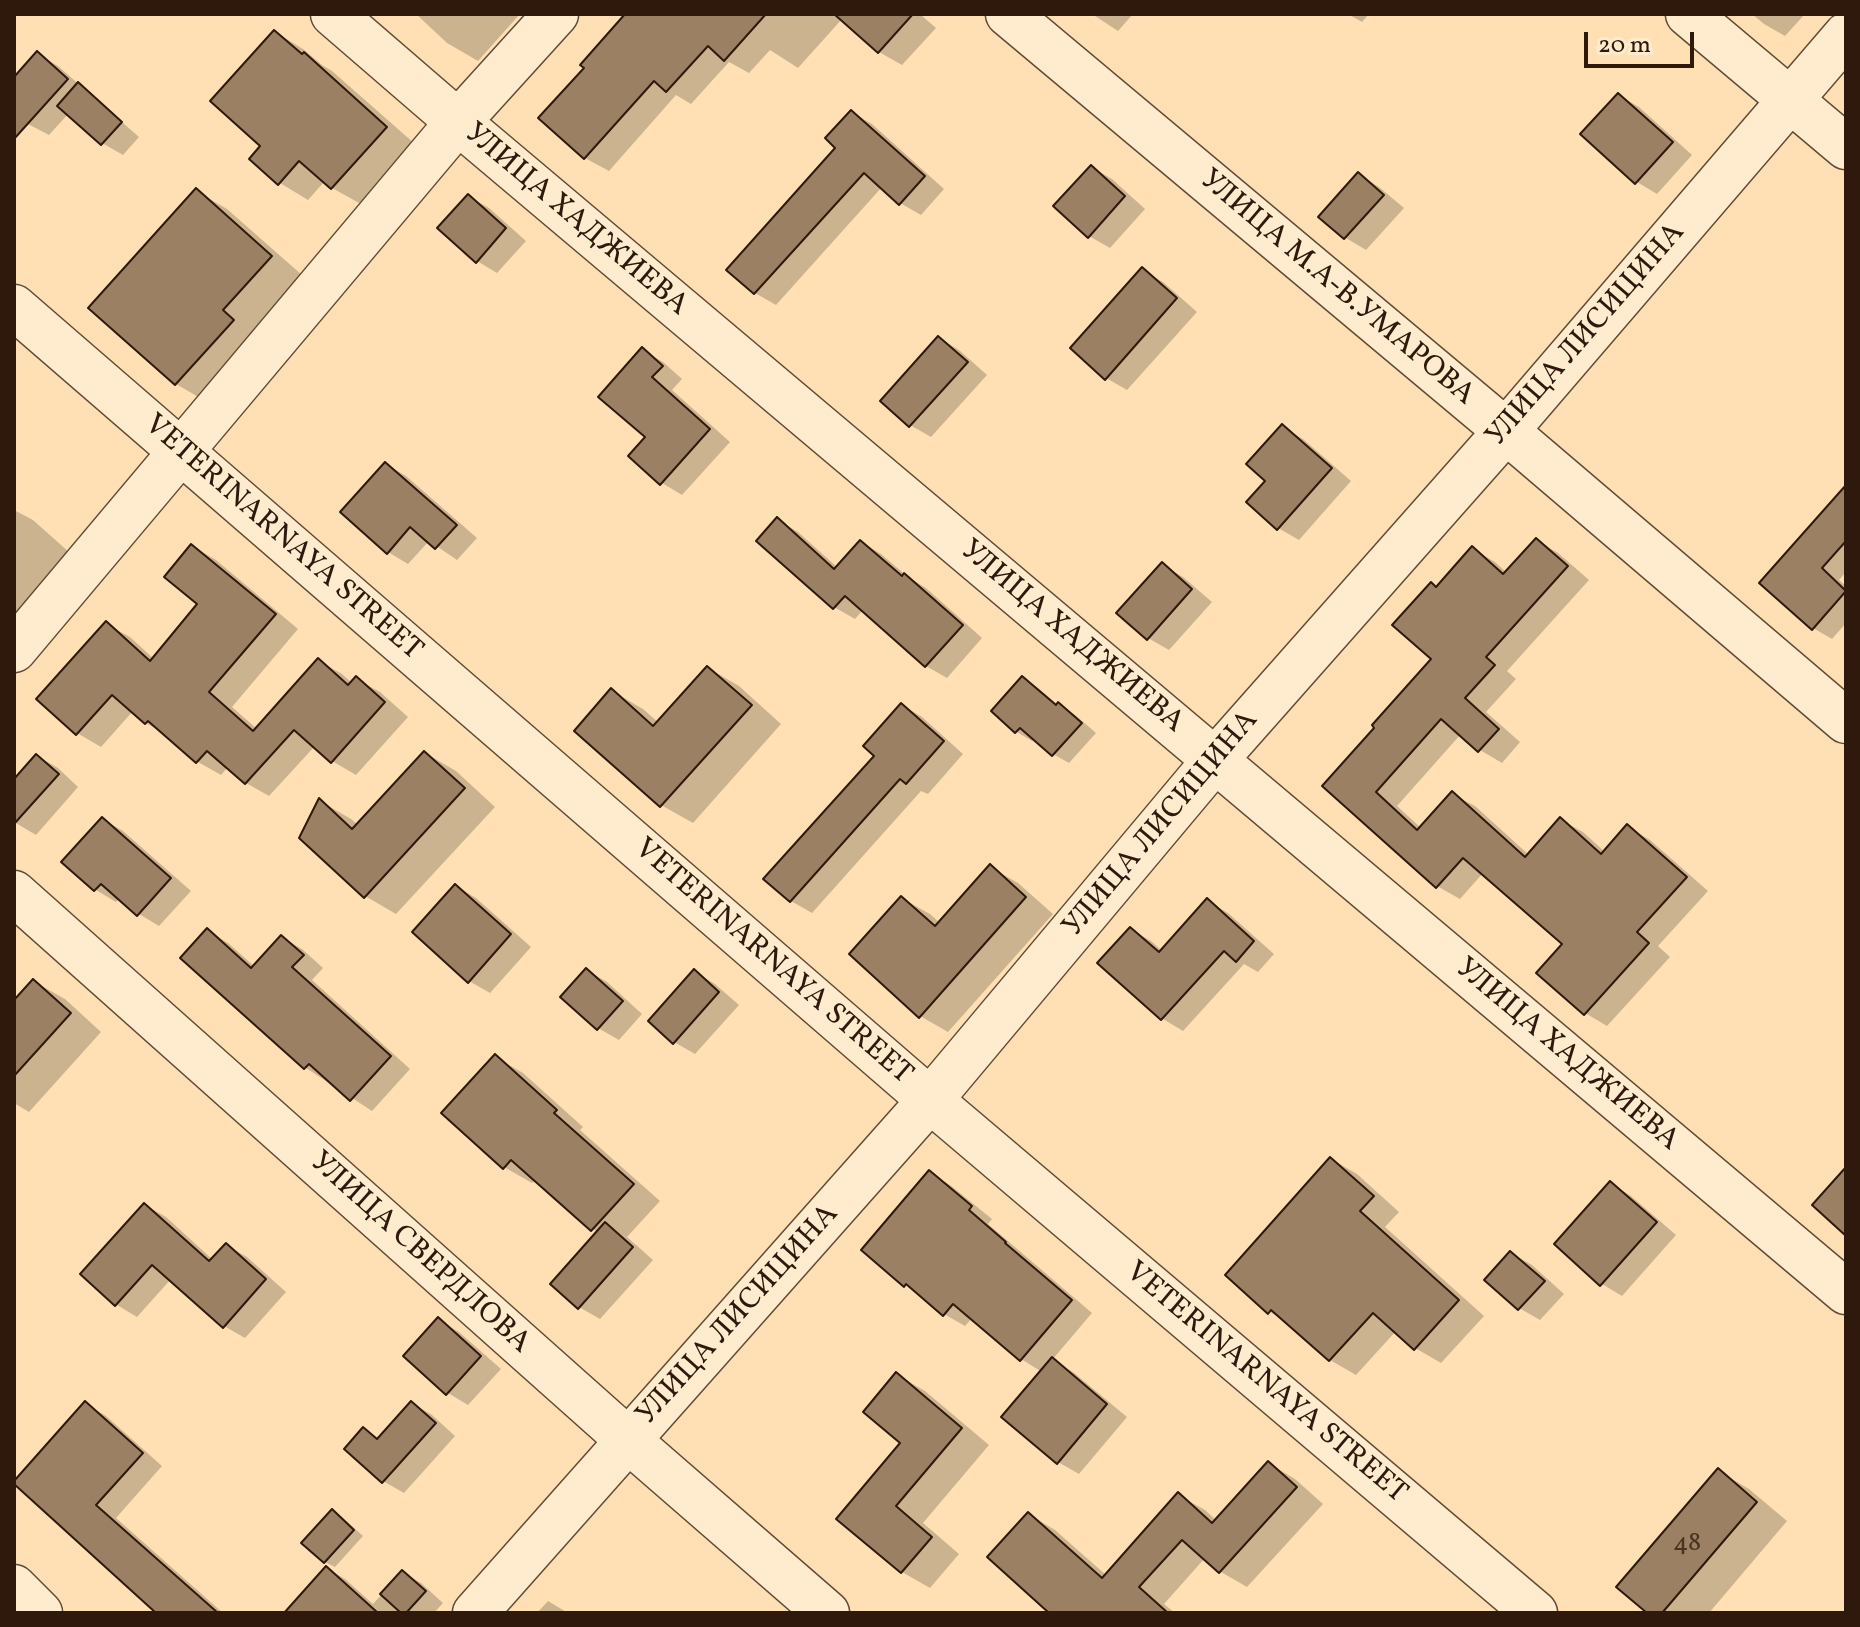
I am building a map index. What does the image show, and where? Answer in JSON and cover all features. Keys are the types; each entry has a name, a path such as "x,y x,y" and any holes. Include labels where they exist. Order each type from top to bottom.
{"street":[{"name":"УЛИЦА ХАДЖИЕВА","path":"333,14 1846,1292"},
{"path":"14,650 458,122 556,14"},
{"name":"УЛИЦА М.А-В.УМАРОВА","path":"1008,14 1506,431 1846,721"},
{"path":"1688,14 1846,147"},
{"name":"УЛИЦА ЛИСИЦИНА","path":"475,1613 930,1100 1215,760 1506,431 1846,35"},
{"name":"VETERINARNAYA STREET","path":"14,307 930,1100 1535,1613"},
{"name":"УЛИЦА СВЕРДЛОВА","path":"14,893 629,1441 827,1613"},
{"path":"14,1587 40,1613"}],"building":[{"path":"625,14 766,14 724,61 708,46 666,92 654,81 584,159 538,118 584,68 580,65"},
{"path":"834,14 913,14 878,53"},
{"path":"274,30 302,54 304,52 387,127 331,189 299,161 278,185 249,159 260,146 210,101"},
{"path":"37,51 68,79 14,139 14,77"},
{"path":"78,82 122,122 101,145 57,106"},
{"path":"1618,93 1673,142 1635,184 1580,134"},
{"path":"851,110 925,176 899,205 864,173 754,294 726,270 835,148 825,138"},
{"path":"1091,165 1125,196 1088,238 1053,206"},
{"path":"1358,172 1384,195 1344,239 1318,217"},
{"path":"196,188 272,256 223,310 234,320 175,385 88,308"},
{"path":"468,194 506,228 476,263 437,228"},
{"path":"1142,267 1177,298 1105,380 1070,348"},
{"path":"938,336 968,362 909,427 880,401"},
{"path":"642,347 663,366 652,377 710,429 660,485 628,456 645,437 598,397"},
{"path":"1282,424 1332,468 1277,530 1246,502 1265,481 1246,464"},
{"path":"385,462 457,525 435,549 410,527 387,554 340,512"},
{"path":"1846,485 1846,541 1822,568 1846,591 1812,630 1759,583"},
{"path":"777,517 834,569 860,540 902,576 904,573 963,625 925,667 845,596 833,609 756,541"},
{"path":"1536,538 1568,566 1486,657 1495,665 1465,698 1499,729 1478,752 1441,719 1376,792 1417,830 1452,791 1525,857 1560,817 1601,854 1627,824 1687,877 1637,932 1649,943 1584,1015 1536,973 1562,944 1463,858 1436,888 1322,786 1431,659 1392,625 1431,582 1436,587 1472,546 1503,574"},
{"path":"191,544 276,614 209,692 253,731 318,658 348,685 356,676 385,702 331,763 294,730 245,784 207,751 196,763 148,721 145,724 112,695 76,735 36,699 106,621 150,661 197,604 164,577"},
{"path":"1162,562 1192,589 1147,640 1116,613"},
{"path":"707,666 752,705 660,807 574,731 611,688 653,726"},
{"path":"1022,676 1082,723 1052,756 1020,728 1015,733 991,711"},
{"path":"901,703 944,741 906,784 900,779 790,902 763,879 874,756 863,746"},
{"path":"424,751 465,788 364,898 299,838 319,798 352,829"},
{"path":"36,754 59,774 14,824 14,779"},
{"path":"102,817 171,878 137,916 101,884 94,891 61,862"},
{"path":"990,864 1026,897 919,1018 849,954 901,896 935,926"},
{"path":"455,884 511,934 468,983 412,932"},
{"path":"1207,898 1254,941 1236,962 1224,951 1161,1020 1097,963 1130,927 1159,952"},
{"path":"207,928 251,968 281,935 304,955 292,967 391,1056 350,1101 309,1064 304,1069 180,958"},
{"path":"586,968 623,1001 597,1030 560,997"},
{"path":"694,969 719,992 673,1044 648,1021"},
{"path":"33,979 71,1013 14,1076 14,1000"},
{"path":"495,1054 557,1110 554,1113 634,1184 591,1231 511,1160 503,1169 441,1113"},
{"path":"1330,1157 1374,1196 1360,1211 1459,1300 1414,1350 1373,1313 1329,1361 1271,1310 1268,1314 1225,1275"},
{"path":"1846,1167 1846,1236 1812,1205"},
{"path":"929,1170 972,1206 969,1210 1005,1243 1072,1300 1020,1361 953,1304 943,1316 861,1250"},
{"path":"1610,1181 1657,1222 1600,1286 1554,1244"},
{"path":"144,1203 209,1261 226,1243 266,1279 223,1328 152,1265 115,1306 80,1274"},
{"path":"605,1222 633,1247 578,1309 550,1284"},
{"path":"1510,1251 1545,1281 1518,1310 1484,1280"},
{"path":"438,1317 481,1356 446,1395 403,1356"},
{"path":"1052,1357 1107,1404 1057,1464 1001,1417"},
{"path":"896,1372 962,1428 896,1506 932,1537 901,1573 836,1519 900,1443 863,1412"},
{"path":"85,1401 143,1453 96,1505 218,1613 156,1613 14,1484"},
{"path":"411,1401 436,1423 382,1483 344,1449 363,1427 377,1439"},
{"path":"1268,1461 1297,1487 1219,1573 1182,1540 1139,1587 1168,1613 1049,1613 987,1557 1028,1512 1102,1578 1178,1492 1212,1523"},
{"path":"1718,1468 1757,1502 1662,1613 1647,1613 1616,1587"},
{"path":"332,1509 354,1530 324,1563 301,1543"},
{"path":"326,1566 378,1613 284,1613"},
{"path":"402,1570 426,1591 406,1613 401,1613 380,1594"}]}
